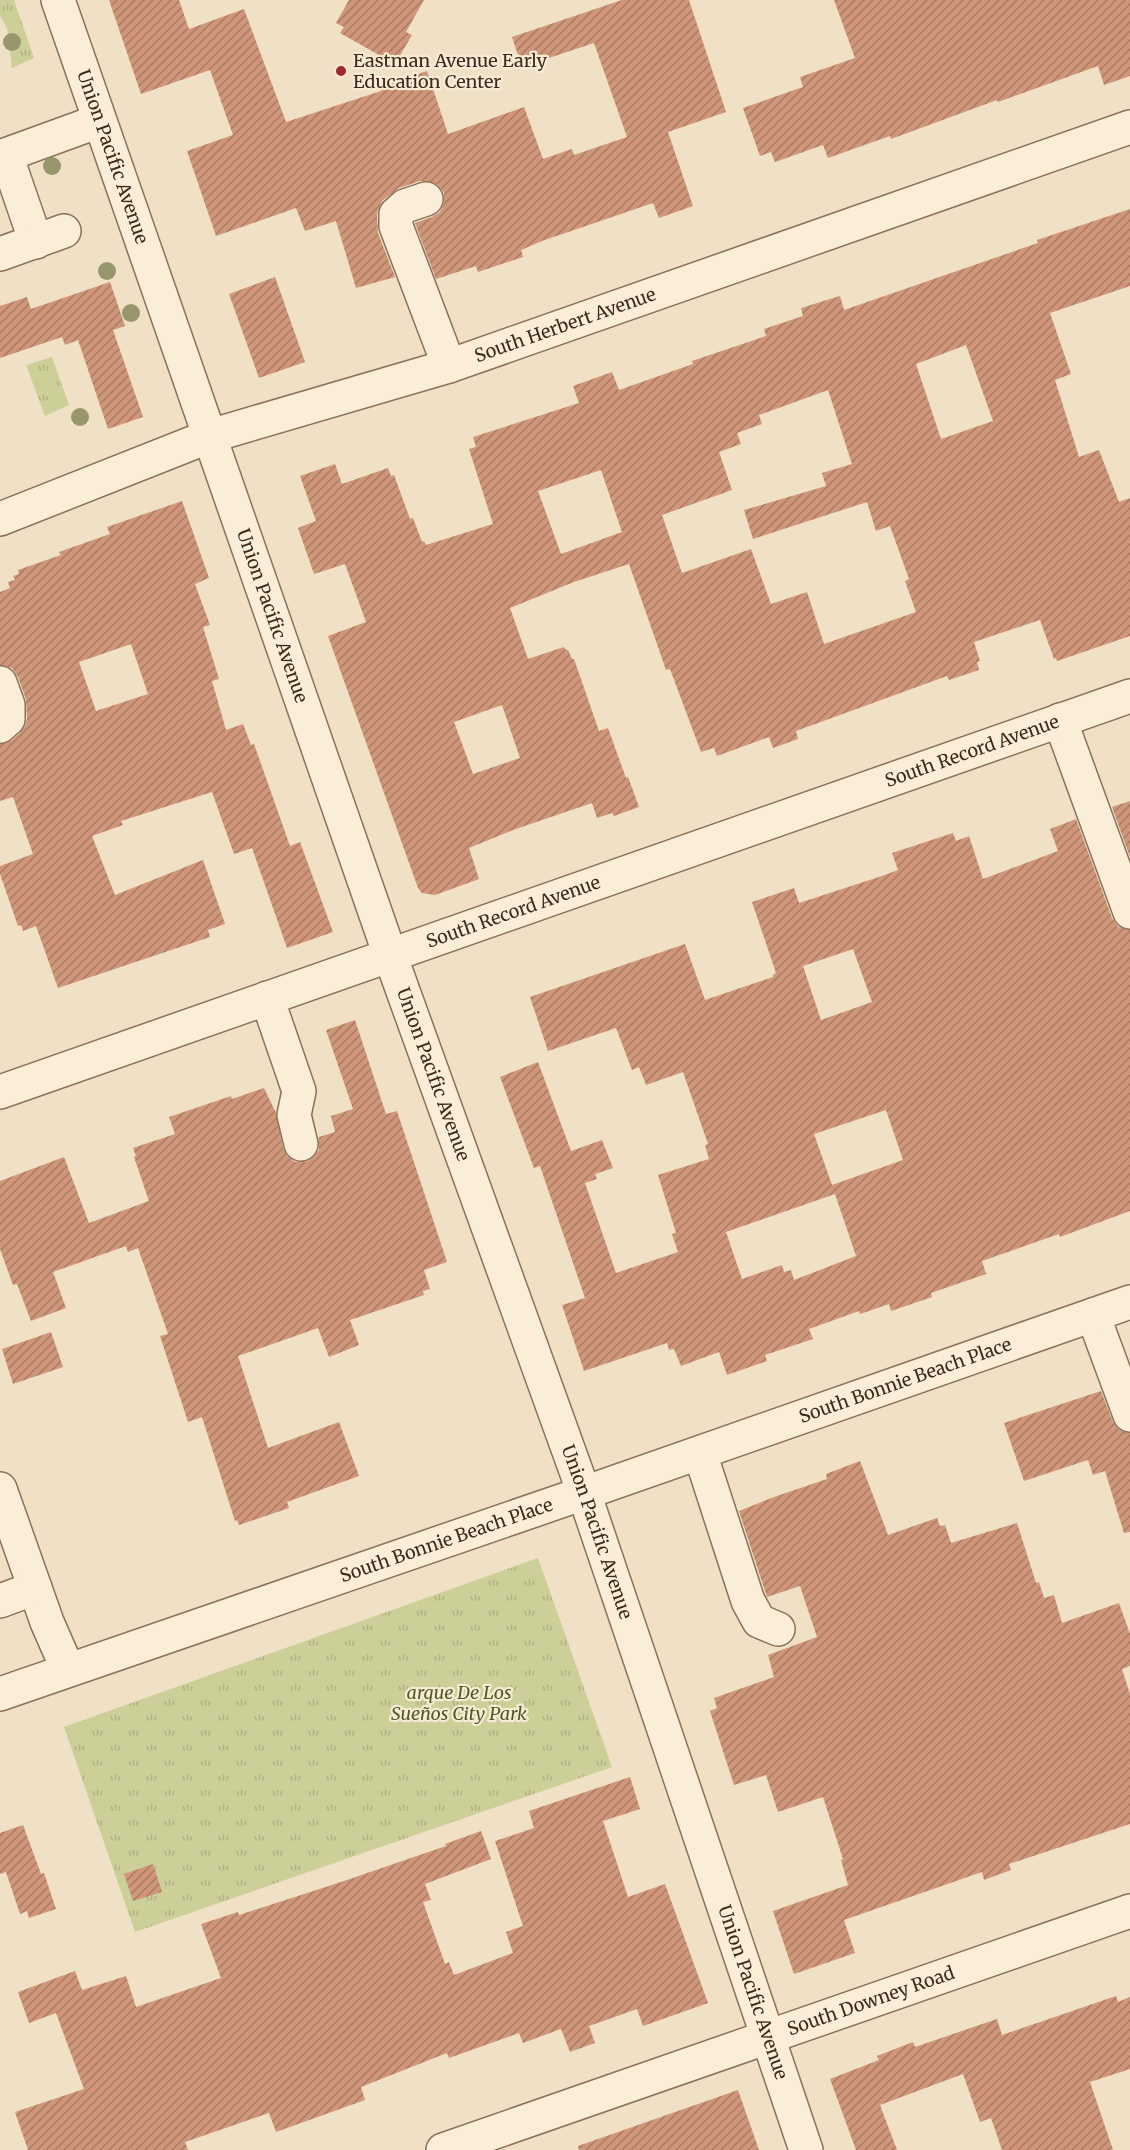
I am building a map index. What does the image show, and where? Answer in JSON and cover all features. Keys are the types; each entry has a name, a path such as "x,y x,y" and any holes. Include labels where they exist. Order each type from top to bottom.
{"street":[{"name":"Union Pacific Avenue","path":"58,0 390,955 584,1493 806,2150"},
{"path":"0,254 50,237 3,156 99,121"},
{"name":"South Herbert Avenue","path":"0,519 210,436 449,366 1130,127"},
{"path":"426,199 405,206 396,214 396,226 449,366"},
{"path":"0,683 8,705 8,719 0,726"},
{"name":"South Record Avenue","path":"0,1092 1130,696"},
{"path":"1060,720 1130,912"},
{"path":"267,998 298,1090 294,1115 301,1144"},
{"name":"South Bonnie Beach Place","path":"0,1694 1130,1302"},
{"path":"1093,1315 1130,1415"},
{"path":"700,1453 748,1602 759,1621 778,1629"},
{"path":"0,1489 35,1588 68,1670"},
{"path":"0,1601 35,1588"},
{"name":"South Downey Road","path":"443,2150 1130,1911"}],"green space":[{"path":"0,0 14,0 34,58 12,68 7,28 0,16"},
{"path":"52,357 69,405 45,416 26,365"},
{"name":"arque De Los Sueños City Park","path":"538,1558 612,1767 135,1932 64,1727"}],"building":[{"path":"109,0 179,0 189,29 244,9 286,122 381,91 380,88 427,71 448,134 524,107 543,159 572,149 574,155 627,137 594,43 522,67 512,37 622,0 689,0 726,112 668,132 693,206 659,218 653,203 542,241 521,250 523,257 478,272 476,266 436,279 415,223 440,212 444,203 444,193 438,185 429,181 420,181 399,188 383,200 377,214 378,233 395,277 356,288 336,221 305,231 296,208 216,236 187,151 233,135 210,70 141,94"},
{"path":"349,0 424,0 406,32 412,35 395,64 340,33 344,27 336,23"},
{"path":"834,0 1130,0 1130,76 1104,85 1098,66 891,139 890,136 828,158 823,145 775,162 771,152 760,156 743,108 803,87 800,77 855,58"},
{"path":"1130,209 1130,286 1050,313 1071,374 1055,380 1079,457 1099,450 1119,502 1130,498 1130,636 1057,661 1056,658 1054,659 1040,620 974,642 980,661 977,662 979,670 949,680 947,676 796,731 798,739 773,748 769,737 717,756 714,748 701,752 670,669 666,670 629,564 574,582 510,608 528,659 564,647 574,659 599,731 608,728 639,807 614,816 612,813 597,818 592,803 513,830 469,848 479,879 435,895 422,893 418,888 328,636 366,622 345,564 314,574 298,528 316,521 300,476 335,464 342,484 388,468 391,476 394,475 410,519 413,518 422,542 424,541 426,545 493,524 469,449 476,447 473,437 579,403 573,386 612,372 619,390 693,364 692,361 766,336 764,329 803,316 801,308 840,296 844,310 1038,243 1037,240","holes":["966,345 993,421 941,439 916,364","828,390 852,464 822,473 826,486 744,510 753,539 867,502 876,531 890,526 909,579 905,581 916,612 824,644 807,592 771,604 751,549 682,573 662,515 732,490 719,452 741,444 737,433 762,424 759,415","601,470 622,532 561,554 538,491","502,705 520,758 473,774 454,722"]},
{"path":"275,277 305,362 259,378 229,294"},
{"path":"110,282 125,326 113,330 143,417 108,429 78,340 65,345 62,337 0,358 0,306 27,297 31,309"},
{"path":"182,501 209,578 195,584 210,625 203,627 219,679 212,681 226,730 243,724 251,745 254,744 290,846 300,842 333,932 287,948 252,848 234,854 212,792 121,821 123,825 92,836 115,895 203,860 225,924 208,930 210,937 58,988 36,926 23,931 21,925 18,926 0,874 0,866 33,854 13,797 0,801 0,744 12,740 25,726 26,699 12,668 0,665 0,592 10,588 8,582 15,580 13,576 19,574 18,570 61,555 59,552 110,534 107,527","holes":["131,644 148,694 96,711 79,662"]},
{"path":"1130,801 1130,857 1112,807"},
{"path":"1076,819 1112,918 1118,927 1130,930 1130,1211 1060,1237 1059,1234 982,1261 986,1274 931,1293 932,1297 891,1311 889,1304 860,1314 859,1311 809,1329 813,1339 765,1355 767,1361 727,1375 719,1352 681,1366 674,1349 669,1350 667,1343 584,1371 562,1305 585,1298 540,1166 534,1168 500,1077 538,1062 571,1151 602,1140 613,1168 595,1174 597,1179 585,1183 616,1273 678,1252 672,1234 676,1233 658,1175 709,1159 705,1145 708,1144 683,1072 646,1085 639,1067 632,1070 616,1028 548,1051 530,997 685,944 705,1000 773,977 776,973 752,902 794,888 799,903 882,876 898,870 892,853 953,833 956,841 969,836 983,879 1058,851 1050,829","holes":["853,949 872,1002 821,1020 803,966","886,1110 903,1160 832,1185 814,1134","835,1194 856,1256 794,1280 791,1270 784,1272 782,1265 742,1279 726,1232"]},
{"path":"355,1020 386,1114 397,1111 447,1262 424,1270 430,1289 423,1291 424,1295 350,1320 359,1345 329,1357 318,1328 238,1356 268,1448 339,1422 359,1476 287,1502 289,1508 239,1525 237,1520 235,1521 202,1417 188,1422 160,1336 168,1334 138,1248 128,1252 126,1246 53,1272 66,1308 31,1321 17,1284 13,1285 0,1249 0,1181 64,1157 89,1223 149,1201 133,1148 175,1134 169,1117 231,1096 232,1099 264,1088 276,1113 283,1148 287,1156 295,1162 306,1162 319,1150 319,1137 335,1132 331,1116 353,1109 326,1030"},
{"path":"51,1332 63,1367 13,1384 2,1349"},
{"path":"1101,1391 1113,1422 1119,1430 1130,1433 1130,1532 1124,1533 1105,1471 1093,1475 1088,1460 1024,1481 1004,1423"},
{"path":"860,1461 888,1535 937,1518 940,1526 945,1525 951,1543 1017,1523 1036,1583 1039,1582 1044,1598 1054,1595 1062,1623 1119,1603 1130,1634 1130,1666 1122,1669 1130,1694 1130,1824 1009,1864 1011,1870 984,1880 982,1872 844,1920 855,1953 794,1974 773,1911 848,1885 841,1860 843,1859 823,1797 778,1812 766,1775 734,1785 710,1711 717,1708 714,1698 774,1677 768,1655 817,1637 800,1586 767,1597 739,1511 827,1479 826,1474"},
{"path":"630,1777 640,1809 603,1821 628,1897 665,1884 708,2003 643,2026 637,2009 589,2026 595,2043 570,2052 561,2029 523,2043 519,2033 449,2058 447,2053 361,2087 365,2100 276,2132 269,2113 185,2142 188,2150 28,2150 15,2112 84,2089 56,2013 29,2023 18,1992 75,1971 82,1990 126,1976 136,2007 221,1978 201,1924 238,1912 239,1915 344,1881 446,1846 445,1844 481,1831 491,1859 425,1884 431,1900 423,1902 445,1964 449,1962 454,1975 513,1953 506,1932 523,1926 495,1841 534,1828 529,1811"},
{"path":"23,1825 41,1874 44,1873 56,1909 29,1918 27,1911 20,1914 6,1872 0,1874 0,1833"},
{"path":"153,1864 162,1892 133,1901 124,1874"},
{"path":"1116,1996 1118,2002 1130,1997 1130,2069 1090,2082 1113,2150 1002,2150 991,2118 980,2122 963,2074 880,2105 897,2150 856,2150 830,2079 879,2060 877,2056 913,2042 915,2047 997,2019 1002,2035"},
{"path":"738,2090 759,2150 579,2150 578,2146"}],"place":[{"name":"Eastman Avenue Early Education Center","path":"341,71"}]}
